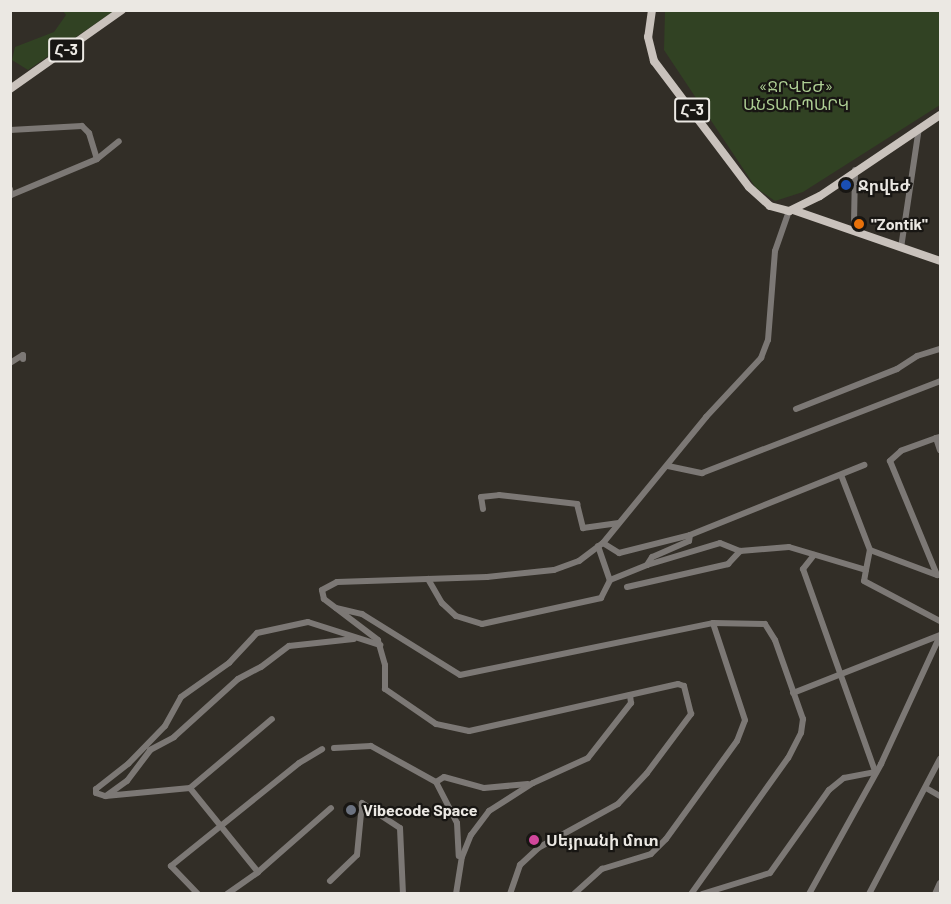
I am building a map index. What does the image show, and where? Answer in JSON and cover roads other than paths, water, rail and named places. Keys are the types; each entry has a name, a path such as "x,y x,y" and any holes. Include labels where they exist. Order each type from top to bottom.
{"main road":[{"name":"Հ-3","path":"10,89 122,10"},
{"name":"Հ-3","path":"652,10 648,38 654,61 760,200 791,210"},
{"path":"813,216 814,202 820,196 855,170 940,115"},
{"path":"791,210 820,196"},
{"path":"791,210 940,261"}],"street":[{"path":"10,130 82,126 89,133 97,159"},
{"path":"902,248 919,127"},
{"path":"10,189 12,195 97,159 118,141"},
{"path":"854,223 855,170"},
{"path":"510,894 520,865 538,848 618,804 691,714 684,686 630,695 469,731 436,724 385,689 380,645 373,633 336,608 322,594 327,585 554,570 579,561 601,544 765,349 775,251 791,210"},
{"path":"796,410 897,369 916,356 940,349"},
{"path":"10,363 23,355 23,359"},
{"path":"668,466 702,473 940,381"},
{"path":"939,575 890,461 901,451 938,438 940,450"},
{"path":"601,544 620,553 690,535 864,465"},
{"path":"841,475 870,550 864,581 940,621"},
{"path":"483,509 481,497 499,495 577,504 583,528 619,522"},
{"path":"647,565 652,557 689,541 690,535"},
{"path":"610,580 647,565 720,543 740,551 789,547 866,570"},
{"path":"428,579 441,603 456,616 482,624 601,598 610,580 601,544"},
{"path":"870,550 939,575"},
{"path":"627,587 728,564 740,551"},
{"path":"814,555 803,568 842,672 874,771"},
{"path":"336,608 362,614 460,675 712,622 765,624 802,719 797,745 691,894"},
{"path":"272,719 190,788 105,796 96,794 96,789 128,764 165,726 182,697 229,663 257,633 308,622 380,645"},
{"path":"574,894 602,869 651,854 666,839 737,741 745,720 712,622"},
{"path":"793,693 940,635"},
{"path":"809,894 874,771 940,635"},
{"path":"105,796 127,781 150,750 174,737 238,679 261,667 289,646 358,638"},
{"path":"456,894 462,856 471,835 489,811 533,783 588,758 631,703 630,695"},
{"path":"334,748 371,746 436,782 457,823 459,856"},
{"path":"198,894 171,866 223,827 299,763 322,749"},
{"path":"869,894 940,759"},
{"path":"702,894 770,873 829,790 844,778 874,771"},
{"path":"436,782 444,777 484,788 505,788 533,783"},
{"path":"190,788 258,872"},
{"path":"926,788 940,796"},
{"path":"330,881 357,855 362,803 400,828 402,894"},
{"path":"227,894 258,872 330,808"},
{"path":"935,894 940,883"}],"place":[{"name":"Ջրվեժ","path":"846,185"},
{"name":"\"Zontik\"","path":"859,224"},
{"name":"Vibecode Space","path":"351,810"},
{"name":"Սեյրանի մոտ","path":"534,840"}],"park label":[{"name":"«ՋՐՎԵԺ» ԱՆՏԱՌՊԱՐԿ","path":"796,95"}]}
